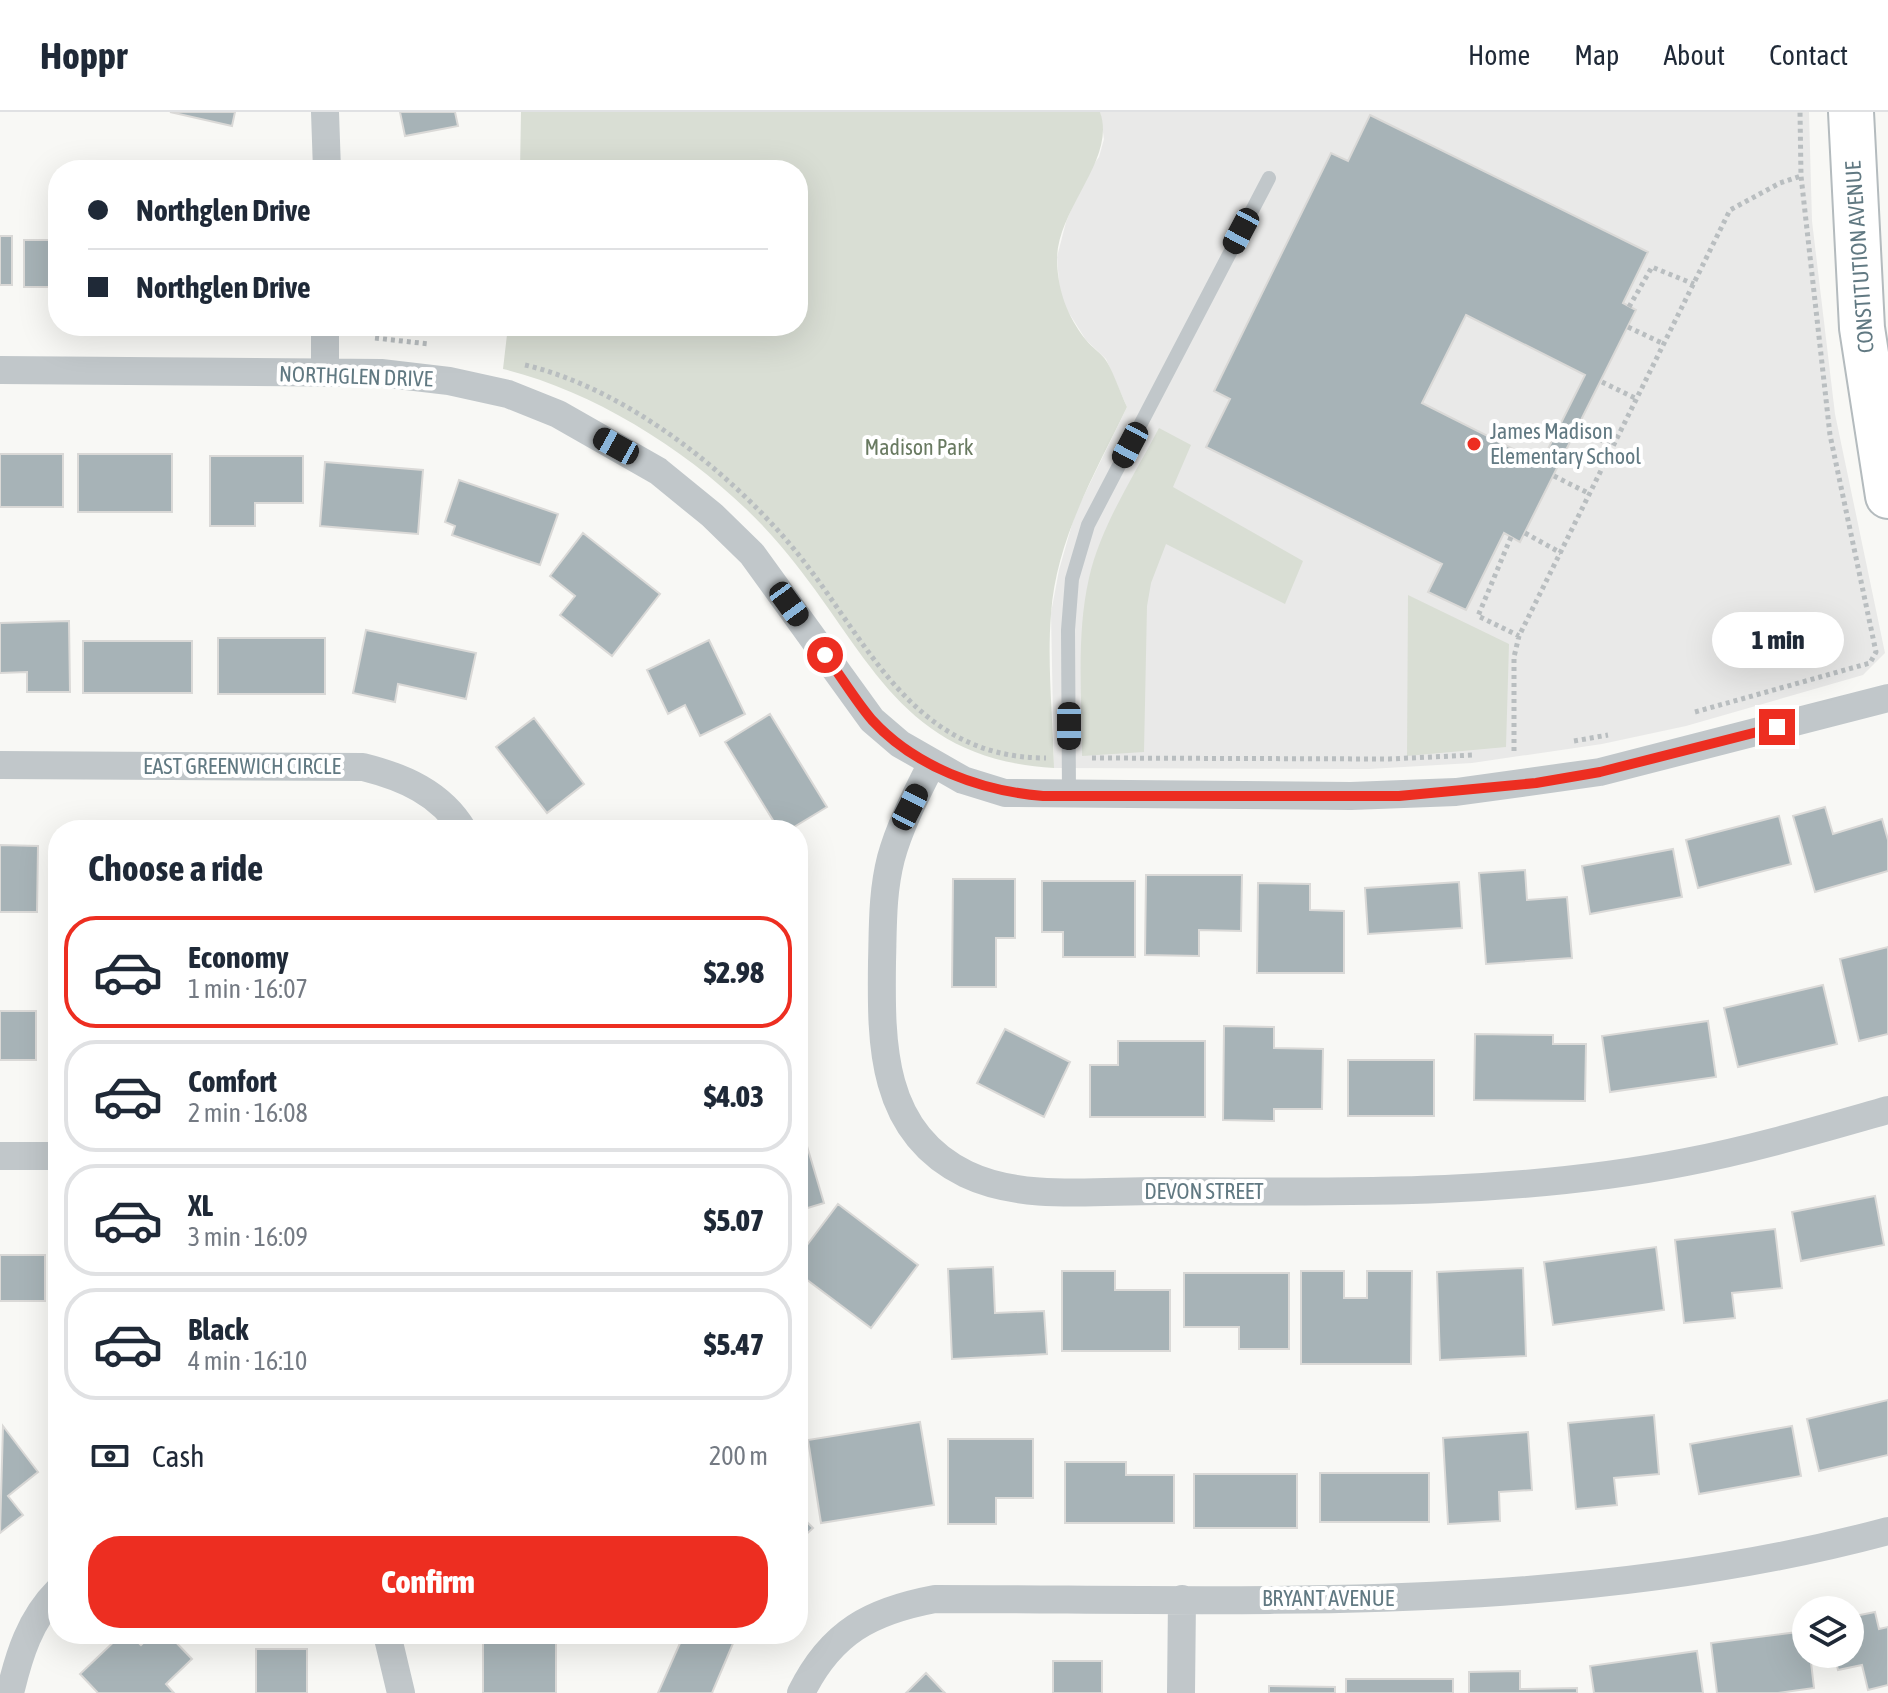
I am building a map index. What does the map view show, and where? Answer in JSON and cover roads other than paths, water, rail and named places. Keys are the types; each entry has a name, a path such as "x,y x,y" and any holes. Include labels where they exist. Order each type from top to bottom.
{"main road":[{"name":"CONSTITUTION AVENUE","path":"1851,112 1862,328 1888,496"}],"street":[{"path":"325,112 327,160"},
{"path":"325,336 325,373"},
{"name":"NORTHGLEN DRIVE","path":"0,370 381,373 449,381 508,394 558,414 658,471 752,554 872,720 900,744 963,780 1005,793 1069,796 1399,796 1522,785 1645,762 1888,698"},
{"name":"DEVON STREET","path":"932,763 910,807 892,856 883,896 883,1056 893,1095 913,1129 964,1173 995,1185 1031,1190 1289,1192 1502,1187 1683,1163 1888,1110"},
{"name":"EAST GREENWICH CIRCLE","path":"0,765 363,767 399,776 433,796 454,820"},
{"path":"0,1156 48,1156"},
{"name":"BRYANT AVENUE","path":"801,1693 811,1673 836,1642 861,1621 894,1607 935,1599 1422,1597 1546,1590 1737,1565 1888,1531"},
{"path":"1181,1693 1182,1599"},
{"path":"10,1693 22,1646 48,1602"},
{"path":"389,1644 401,1693"}],"lane":[{"path":"1069,796 1072,579 1088,525 1269,178"}],"place":[{"name":"James Madison Elementary School","path":"1474,444"}],"park label":[{"name":"Madison Park","path":"919,447"}]}
